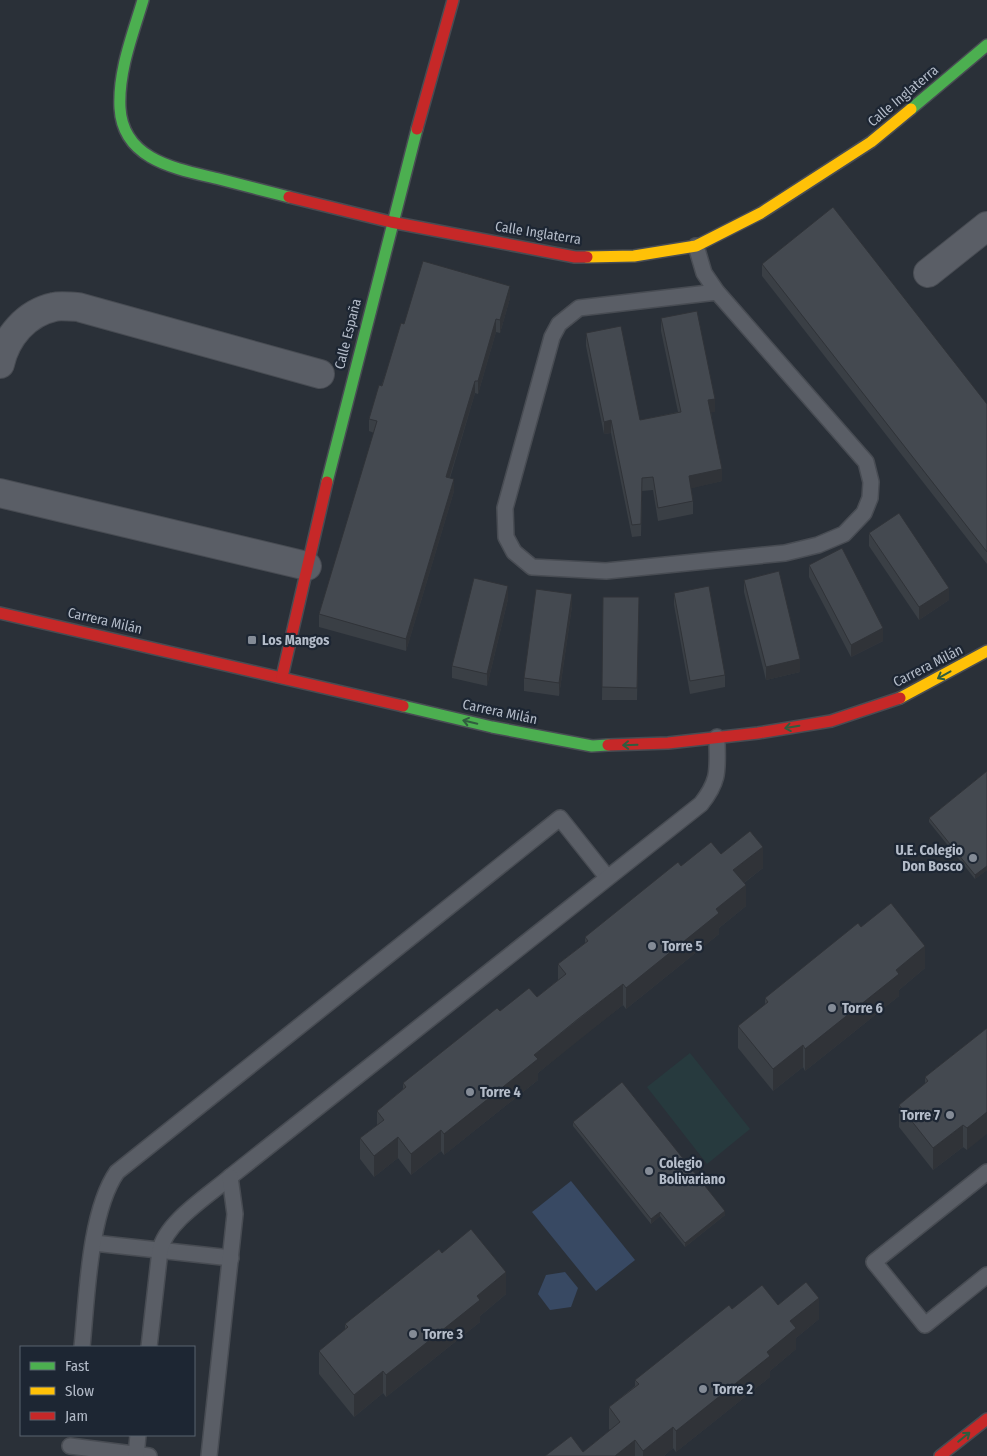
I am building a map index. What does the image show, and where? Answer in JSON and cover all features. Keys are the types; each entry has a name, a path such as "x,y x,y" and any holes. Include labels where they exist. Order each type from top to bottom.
{"street":[{"name":"Calle Inglaterra","path":"143,0 121,87 119,112 128,137 143,152 165,166 391,222 575,257 634,256 696,246 761,213 871,142 987,45"},
{"name":"Calle España","path":"282,677 307,566 391,222 453,0"},
{"path":"928,273 987,226"},
{"path":"0,364 3,350 15,331 31,317 54,306 78,307 320,374"},
{"path":"0,493 307,566"},
{"name":"Carrera Milán","path":"0,613 492,727 592,746 668,743 717,738 830,721 908,695 987,652"},
{"path":"940,1456 987,1419"}],"lane":[{"path":"696,246 704,273 717,292 866,462 872,482 870,498 864,513 844,534 818,545 785,553 606,571 532,566 522,560 514,552 506,537 505,508 552,337 559,324 579,308 717,292"},
{"path":"148,1346 160,1250 162,1240 171,1227 230,1177 607,876 688,815 711,792 718,775 717,738"},
{"path":"82,1346 96,1226 104,1196 117,1172 560,818 607,876"},
{"path":"987,1172 874,1262 925,1325 987,1275"},
{"path":"208,1456 236,1204 230,1177"},
{"path":"94,1243 231,1258"},
{"path":"70,1446 141,1455 138,1436"}],"green space":[{"path":"690,1053 750,1129 707,1164 647,1087"}],"water":[{"path":"571,1181 635,1260 596,1291 532,1212"},
{"path":"565,1272 578,1288 571,1307 550,1310 538,1294 546,1275"}],"building":[{"path":"833,207 987,404 987,552 762,264"},
{"path":"423,261 510,286 500,320 496,319 478,381 475,381 446,477 454,479 406,639 319,614 377,421 369,419 379,385 382,386 401,323 404,324"},
{"path":"697,311 715,399 708,400 722,469 689,476 693,501 658,508 653,477 642,478 641,524 632,525 611,420 604,422 586,333 621,326 640,420 681,412 661,318"},
{"path":"899,513 949,588 919,607 869,533"},
{"path":"842,548 883,628 851,645 809,565"},
{"path":"779,571 800,659 766,667 744,580"},
{"path":"474,578 508,586 487,674 452,666"},
{"path":"709,586 725,675 690,681 674,593"},
{"path":"536,589 572,594 559,683 524,678"},
{"path":"603,597 639,597 637,688 602,687"},
{"name":"U.E. Colegio Don Bosco","path":"987,771 987,866 975,875 929,818"},
{"path":"750,831 763,847 733,870 746,885 716,909 719,913 626,988 623,984 578,1019 534,1055 538,1059 444,1134 441,1130 411,1154 398,1137 374,1156 360,1138 384,1120 377,1111 406,1087 403,1083 497,1008 500,1011 529,988 537,997 566,974 558,964 588,941 585,937 678,862 681,866 711,842 721,854"},
{"name":"Torre 6","path":"891,903 925,946 896,970 899,974 805,1049 803,1045 773,1069 738,1026 768,1002 765,998 858,923 861,927"},
{"name":"Torre 7","path":"987,1028 987,1112 967,1128 963,1125 933,1148 899,1105 928,1081 925,1077"},
{"name":"Colegio Bolivariano","path":"622,1082 725,1211 685,1243 660,1212 651,1219 573,1122"},
{"name":"Torre 3","path":"471,1229 506,1272 477,1296 480,1300 386,1375 383,1371 354,1395 319,1351 348,1327 345,1324 439,1249 442,1253"},
{"path":"806,1282 819,1298 790,1321 796,1328 767,1352 770,1356 676,1431 673,1427 643,1451 635,1440 615,1456 545,1456 571,1436 583,1452 620,1422 609,1407 639,1384 635,1380 729,1305 732,1309 762,1285 778,1305"}],"traffic: fast":[{"path":"143,0 121,80 120,108 123,126 131,140 155,160 170,166 289,197"},
{"path":"911,109 987,45"},
{"path":"327,482 417,129"},
{"path":"403,706 492,727 592,746 608,745"}],"traffic: slow":[{"path":"587,257 634,256 696,246 761,213 871,142 911,109"},
{"path":"900,698 987,651"}],"traffic: jam":[{"path":"417,129 453,0"},
{"path":"289,197 391,222 575,257 587,257"},
{"path":"282,677 327,482"},
{"path":"0,613 403,706"},
{"path":"608,745 668,743 758,733 831,721 900,698"},
{"path":"940,1456 987,1419"}],"place":[{"name":"Los Mangos","path":"252,640"},
{"name":"U.E. Colegio Don Bosco","path":"973,858"},
{"name":"Torre 5","path":"652,946"},
{"name":"Torre 6","path":"832,1008"},
{"name":"Torre 4","path":"470,1092"},
{"name":"Torre 7","path":"950,1115"},
{"name":"Colegio Bolivariano","path":"649,1171"},
{"name":"Torre 3","path":"413,1334"},
{"name":"Torre 2","path":"703,1389"}]}
